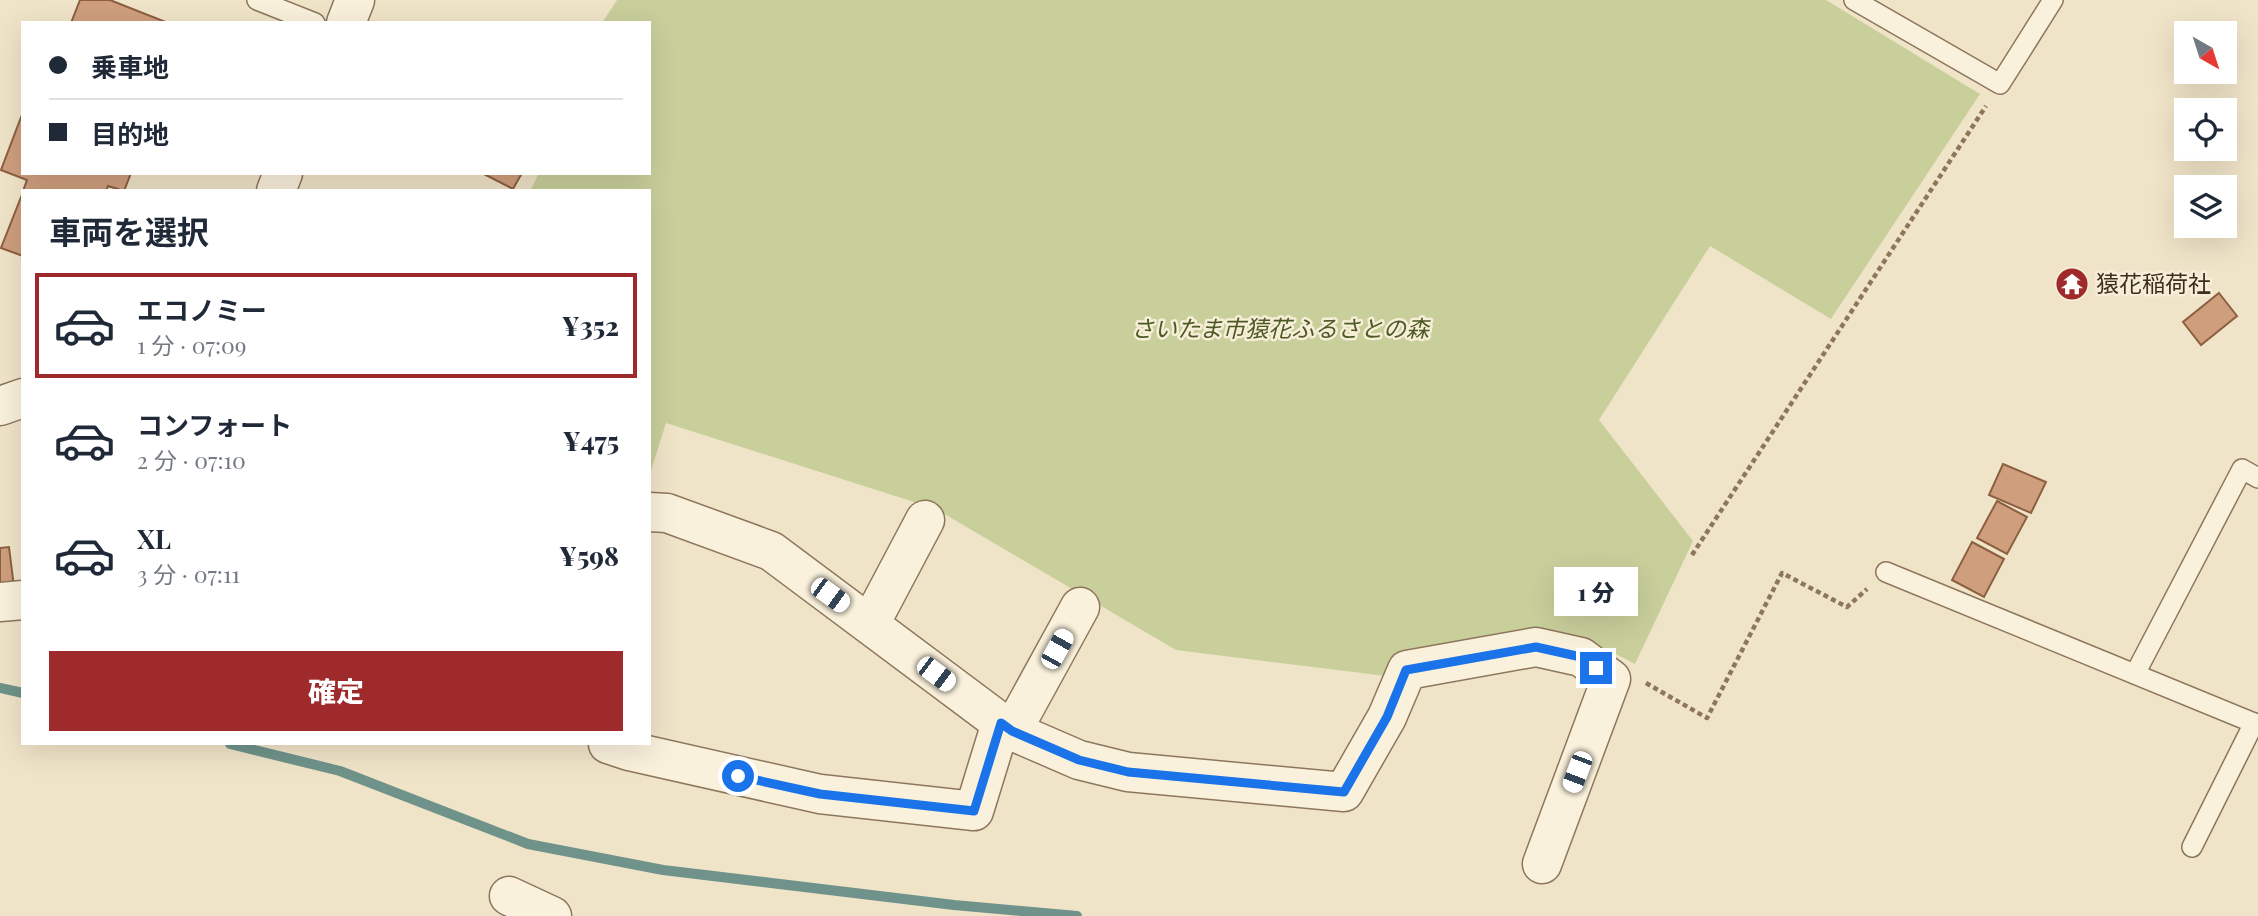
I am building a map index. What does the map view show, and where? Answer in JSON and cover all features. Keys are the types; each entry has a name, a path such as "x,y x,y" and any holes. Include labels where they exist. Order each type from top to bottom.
{"street":[{"path":"347,21 355,0"},
{"path":"0,406 21,399"},
{"path":"651,512 667,513 771,551 1006,727 1079,760 1128,772 1344,792 1387,717 1406,670 1536,647 1581,657 1611,680 1542,864"},
{"path":"870,624 925,520"},
{"path":"0,602 21,600"},
{"path":"611,745 820,794 974,811 1006,727 1080,607"},
{"path":"509,896 552,916"}],"lane":[{"path":"257,0 309,21"},
{"path":"1853,0 2000,84 2053,0"},
{"path":"2135,674 2242,469 2258,478"},
{"path":"1886,572 2256,723 2192,847"}],"path":[{"path":"1692,555 2000,84"},
{"path":"1637,677 1707,718 1782,573 1847,607 1886,572"}],"green space":[{"name":"さいたま市猿花ふるさとの森","path":"617,0 1826,0 1980,94 1831,319 1710,246 1599,420 1693,541 1635,664 1581,636 1539,634 1386,676 1176,650 936,509 666,423 651,471 651,189 531,189 538,175 651,175 651,21 603,21"}],"building":[{"path":"80,0 110,0 163,21 72,21"},
{"path":"21,117 21,175 130,175 125,189 108,186 107,189 24,189 27,180 1,170"},
{"path":"486,175 521,175 513,189"},
{"path":"21,197 21,255 1,248"},
{"path":"2219,293 2237,316 2201,345 2183,322"},
{"path":"2003,464 2046,482 2031,513 1989,495"},
{"path":"1997,501 2027,517 2007,554 1977,538"},
{"path":"1972,542 2004,559 1984,597 1952,580"},
{"path":"9,547 15,595 0,597 0,548"}],"waterway":[{"path":"0,688 21,693"},
{"path":"234,745 340,771 528,844 663,870 954,905 1077,916"}],"place":[{"name":"猿花稲荷社","path":"2072,284"}],"route":[{"path":"738,776 820,794 974,811 1001,723 1012,731 1079,760 1128,772 1344,792 1387,717 1406,670 1536,647 1581,657 1596,668"}]}
